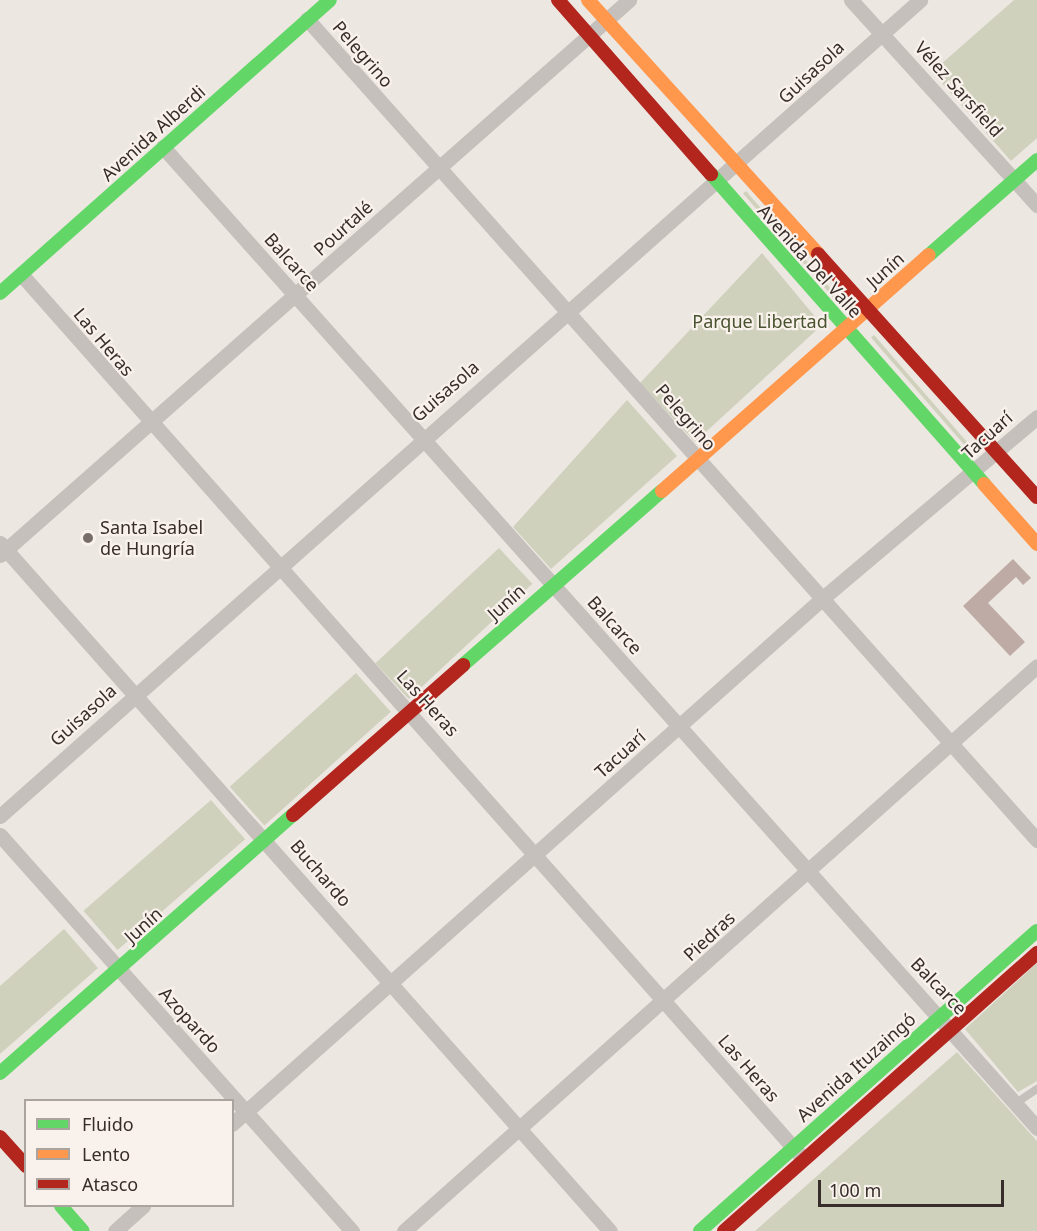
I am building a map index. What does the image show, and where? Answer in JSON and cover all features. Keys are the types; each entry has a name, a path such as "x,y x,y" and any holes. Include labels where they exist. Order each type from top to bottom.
{"main road":[{"name":"Avenida Alberdi","path":"10,284 330,0"},
{"name":"Avenida Del Valle","path":"558,0 1037,544"},
{"name":"Avenida Del Valle","path":"588,0 740,164 1037,497"},
{"name":"Junín","path":"0,1073 119,971 552,585 847,330 1037,160"},
{"name":"Avenida Ituzaingó","path":"700,1231 1037,931"},
{"name":"Avenida Ituzaingó","path":"724,1231 1037,953"},
{"path":"0,1137 24,1164"},
{"path":"62,1207 83,1231"}],"street":[{"name":"Pourtalé","path":"2,550 150,426 629,0"},
{"name":"Vélez Sarsfield","path":"851,0 1037,205"},
{"name":"Guisasola","path":"0,816 279,568 422,436 716,182 740,164 881,33 920,0"},
{"name":"Pelegrino","path":"307,19 697,459 824,597 949,743 1037,840"},
{"name":"Balcarce","path":"163,147 939,1018 952,1028 1037,1128"},
{"name":"Las Heras","path":"10,284 150,426 411,713 804,1160"},
{"name":"Tacuarí","path":"234,1122 824,597 974,473 1037,417"},
{"name":"Buchardo","path":"2,550 136,694 266,839 609,1231"},
{"name":"Piedras","path":"404,1231 519,1128 666,1002 949,743 1037,666"},
{"name":"Azopardo","path":"0,835 352,1231"},
{"path":"115,1231 142,1207"}],"lane":[{"path":"0,273 10,284"},
{"path":"1016,1103 1037,1089"}],"green space":[{"path":"1014,0 1037,0 1037,138 1011,161 932,72"},
{"path":"746,191 842,302 839,305 743,194"},
{"name":"Parque Libertad","path":"762,253 822,325 695,442 640,383"},
{"path":"874,335 970,446 967,449 871,338"},
{"path":"627,400 677,456 551,569 513,527"},
{"path":"499,548 532,584 409,699 375,663"},
{"path":"356,673 391,712 264,825 230,787"},
{"path":"211,800 245,839 118,950 83,911"},
{"path":"64,929 98,968 0,1054 0,986"},
{"path":"1037,963 1037,1081 1018,1092 965,1029"},
{"path":"957,1052 1037,1141 1037,1231 755,1231"}],"building":[{"path":"1013,559 1031,578 1023,585 1016,577 988,603 1025,642 1010,656 963,606"}],"traffic: fast":[{"path":"0,293 330,0"},
{"path":"929,255 1037,160"},
{"path":"711,174 984,484"},
{"path":"463,665 662,491"},
{"path":"0,1073 293,815"},
{"path":"700,1231 1037,931"},
{"path":"62,1207 83,1231"}],"traffic: slow":[{"path":"588,0 818,254"},
{"path":"662,491 929,255"},
{"path":"984,484 1037,544"}],"traffic: jam":[{"path":"558,0 711,174"},
{"path":"818,254 1037,497"},
{"path":"293,815 463,665"},
{"path":"724,1231 1037,953"},
{"path":"0,1137 24,1164"}],"place":[{"name":"Santa Isabel de Hungría","path":"88,538"}]}
